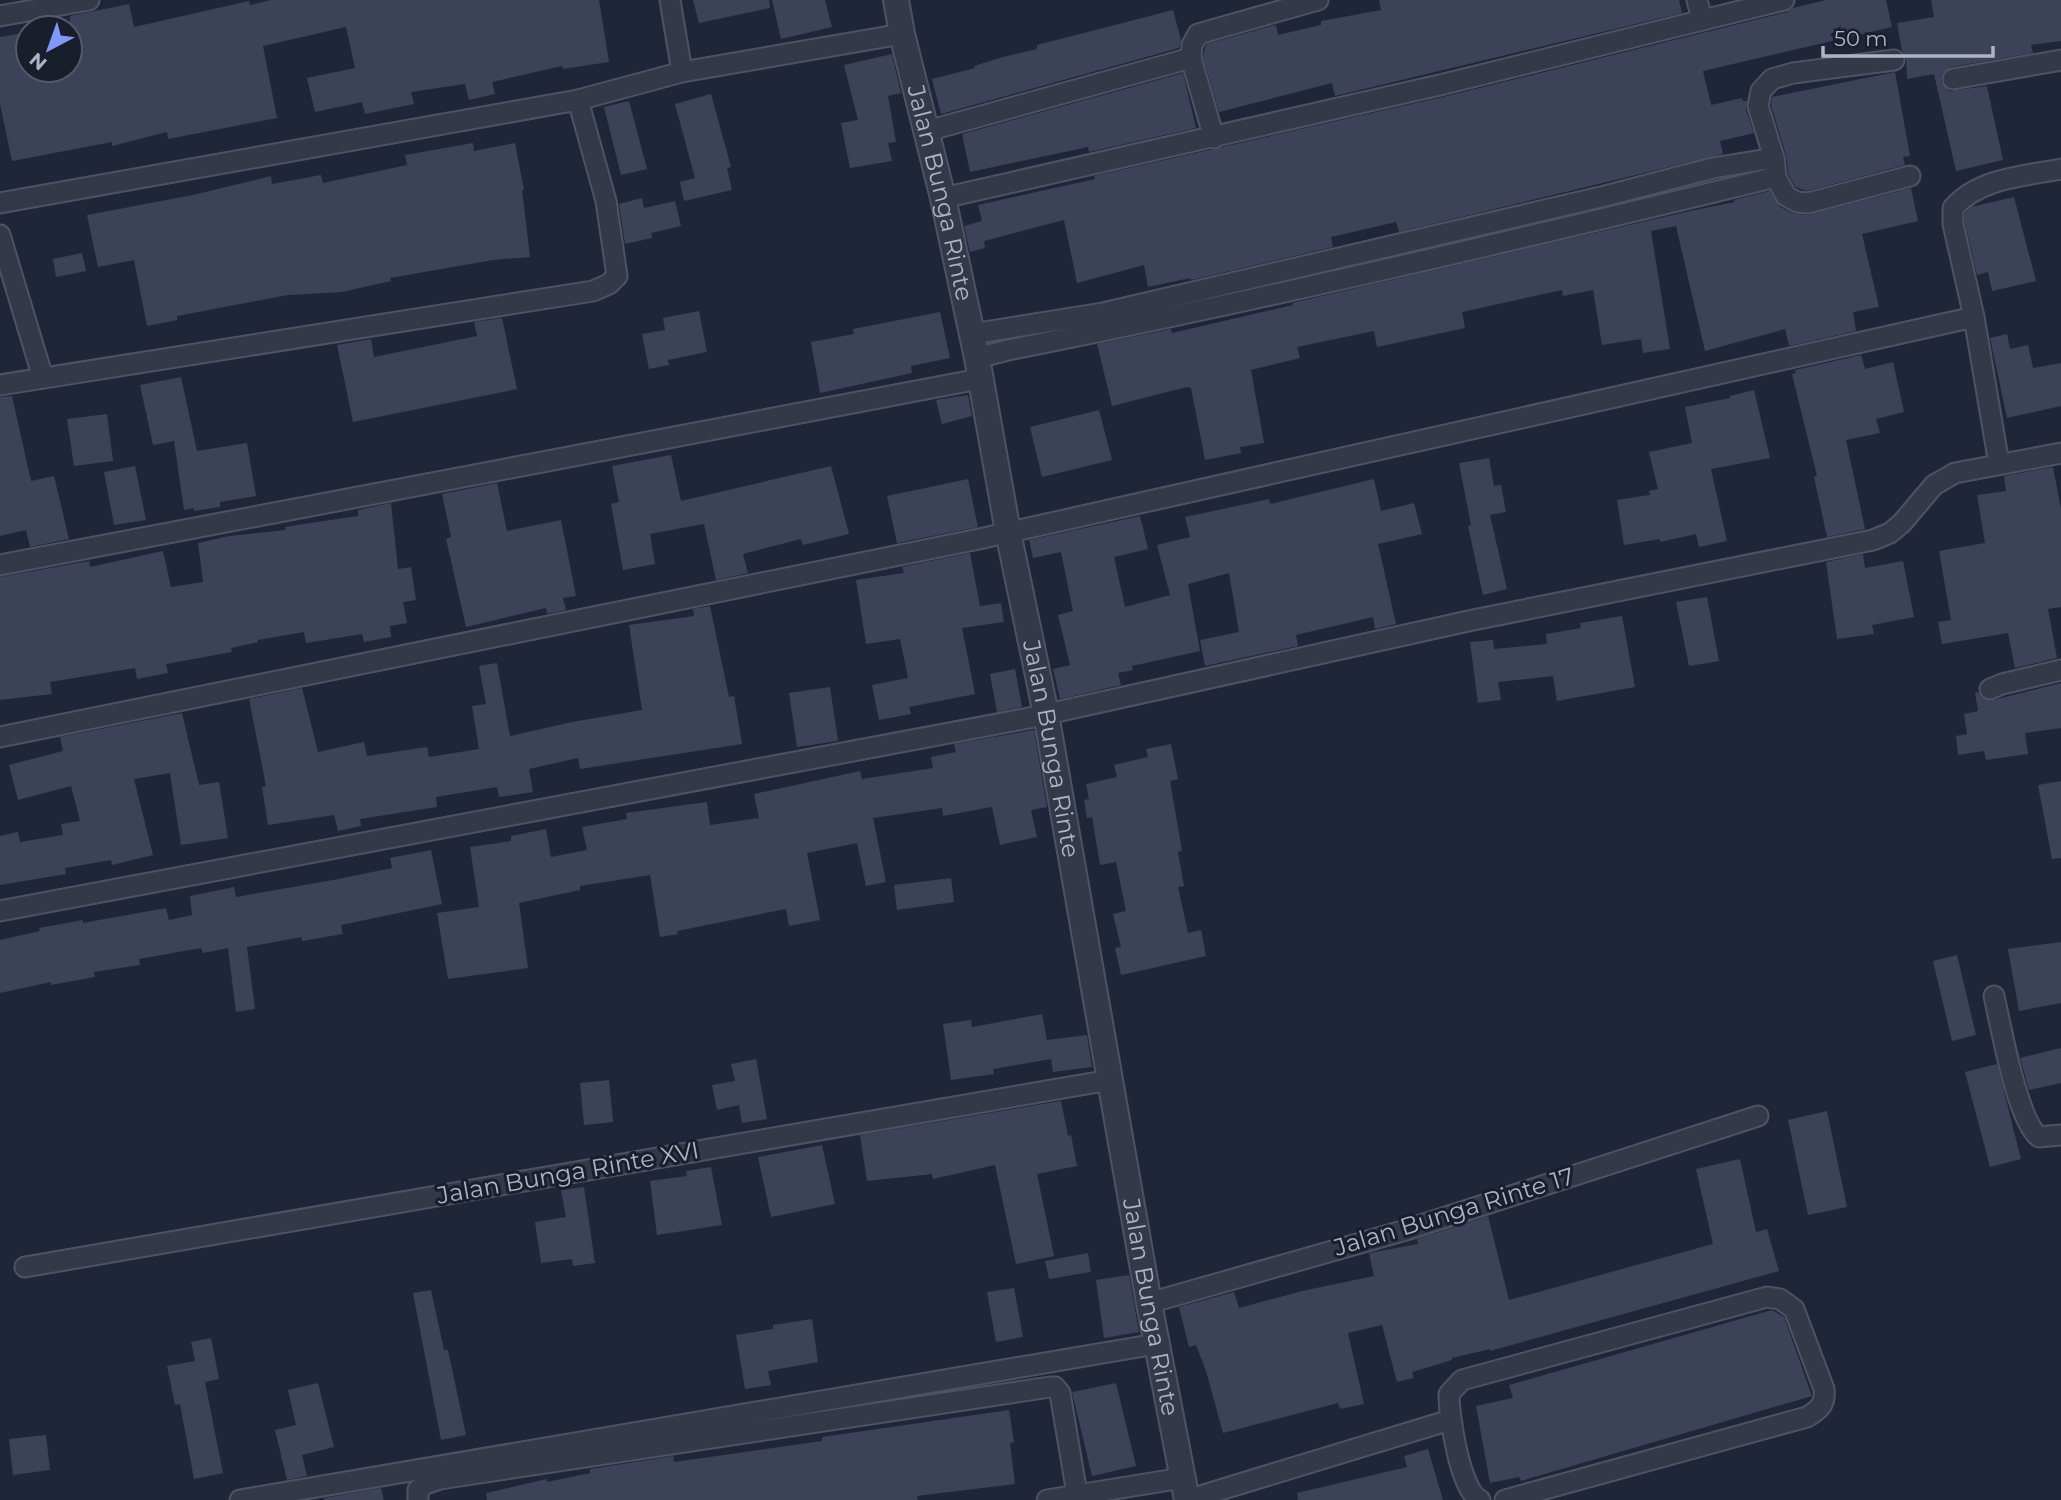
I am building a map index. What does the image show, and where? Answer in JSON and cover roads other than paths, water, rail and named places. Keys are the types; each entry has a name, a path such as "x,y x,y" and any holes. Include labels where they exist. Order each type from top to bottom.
{"street":[{"path":"0,16 89,0"},
{"path":"670,0 682,72"},
{"name":"Jalan Bunga Rinte","path":"896,0 943,198 1046,714 1156,1344 1185,1493"},
{"path":"1214,138 1191,58 1192,45 1198,34 1318,0"},
{"path":"943,198 1444,84 1699,10 1784,0"},
{"path":"0,203 578,100 682,72 902,34"},
{"path":"927,131 1191,58"},
{"path":"1894,60 1793,73 1772,79 1761,92 1758,106 1786,196 1797,202 1808,203 1910,176"},
{"path":"1953,79 2061,60"},
{"path":"0,385 593,291 609,284 617,276 611,229 578,100"},
{"path":"976,357 1103,313 1605,196 1713,168 1775,167"},
{"path":"0,565 1008,350 1195,313 1528,237 1775,167"},
{"path":"1999,464 1974,317 1952,224 1953,208 1971,192 1981,188 2001,181 2061,169"},
{"path":"0,235 43,378"},
{"path":"1354,255 1359,276"},
{"path":"0,737 1008,532 1974,317"},
{"path":"0,911 1046,714 1473,620 1873,540 1890,533 1934,485 1955,473 2061,453"},
{"path":"1990,689 2061,670"},
{"path":"1994,996 2013,1077 2028,1125 2039,1137 2061,1135"},
{"name":"Jalan Bunga Rinte XVI","path":"25,1266 1110,1080"},
{"name":"Jalan Bunga Rinte 17","path":"1149,1303 1406,1230 1758,1116"},
{"path":"1480,1500 1473,1497 1466,1487 1450,1420 1449,1394 1462,1380 1766,1297 1780,1298 1794,1309 1824,1389 1824,1403 1816,1412 1807,1417 1505,1500"},
{"path":"240,1500 1156,1344"},
{"path":"418,1500 418,1490 425,1484 440,1479 1050,1387 1060,1393 1077,1494"},
{"path":"1047,1500 1077,1494 1185,1493 1450,1420"}]}
